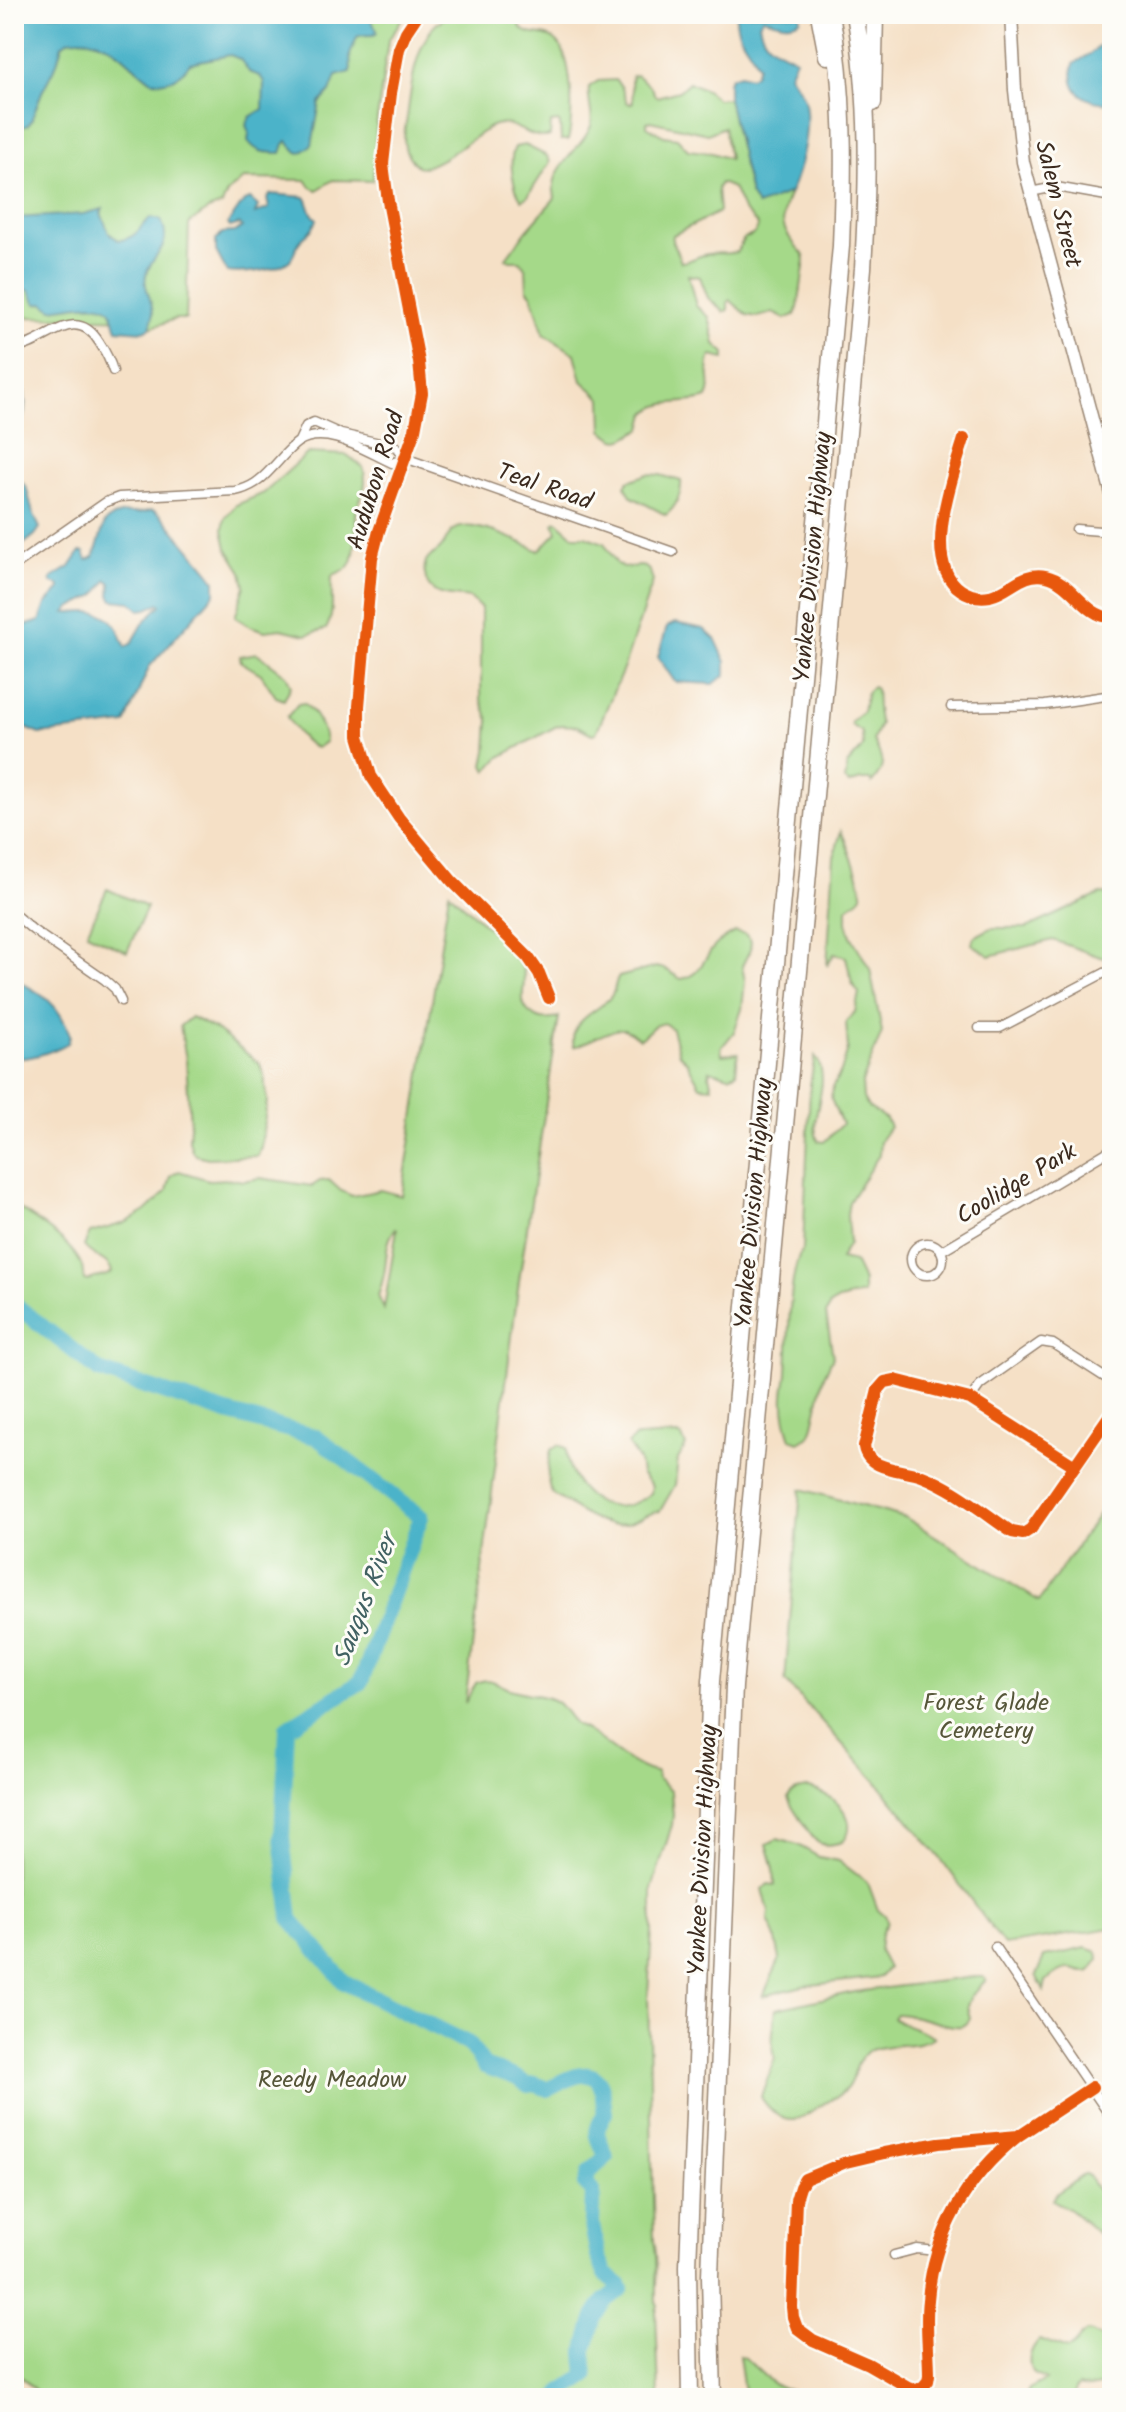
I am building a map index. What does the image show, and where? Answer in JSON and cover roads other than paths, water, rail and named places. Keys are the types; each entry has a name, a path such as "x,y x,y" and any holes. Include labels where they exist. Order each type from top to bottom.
{"highway":[{"path":"819,14 843,147"},
{"name":"Yankee Division Highway","path":"690,2398 688,2252 711,1681 841,246 843,147 831,14"},
{"name":"Yankee Division Highway","path":"713,2398 710,2276 734,1686 867,193 866,125 855,14"},
{"path":"867,193 873,127 875,14"},
{"path":"710,2276 724,2398"}],"main road":[{"name":"Salem Street","path":"1011,14 1018,128 1030,192 1112,494"}],"street":[{"name":"Audubon Road","path":"418,14 399,49 383,158 386,193 422,383 418,417 372,558 359,736 363,756 377,786 404,825 452,881 528,957 539,973 549,998"},
{"path":"1030,192 1056,187 1112,197"},
{"path":"14,348 27,346 61,328 81,326 93,333 109,358 113,371"},
{"path":"14,566 106,502 119,497 248,488 299,441 305,427 314,422 341,434 397,447 405,458 392,463 324,435 299,441"},
{"path":"964,439 943,523 942,560 951,581 966,593 980,597 997,593 1024,577 1049,577 1068,587 1099,615 1112,618"},
{"name":"Teal Road","path":"405,458 673,552"},
{"path":"1076,529 1112,532"},
{"path":"951,707 1054,705 1112,695"},
{"path":"14,914 105,980 115,989 121,1001"},
{"path":"979,1028 1000,1028 1112,969"},
{"name":"Coolidge Park","path":"941,1251 1112,1149"},
{"name":"Coolidge Park","path":"931,1244 941,1251 943,1263 936,1273 924,1275 914,1268 912,1256 919,1246 931,1244"},
{"path":"970,1399 980,1385 1041,1342 1053,1344 1112,1382"},
{"path":"1075,1466 970,1399 895,1380 885,1382 878,1390 864,1447 867,1457 874,1463 935,1482 1012,1532 1023,1534 1031,1529 1075,1466 1112,1412"},
{"path":"995,1947 1112,2119"},
{"path":"1018,2136 939,2143 884,2153 827,2169 805,2179 796,2200 792,2297 793,2317 801,2332 908,2387 920,2388 927,2383 927,2310 936,2251 953,2214 996,2154 1092,2087"},
{"path":"894,2255 915,2249 936,2251"}],"water":[{"path":"14,14 367,14 377,30 374,35 357,37 350,55 351,72 336,76 330,92 320,103 312,145 301,153 287,141 281,153 271,153 260,151 248,141 246,125 250,117 263,109 264,82 260,76 249,72 240,59 230,55 190,63 174,78 152,81 112,48 92,40 72,39 62,45 31,121 28,125 14,128"},
{"path":"736,14 801,14 800,20 791,23 763,18 759,23 768,42 796,59 789,74 803,96 806,132 790,193 757,206 750,194 728,98 731,77 740,74 750,77 758,66 740,36"},
{"path":"1109,14 1112,14 1112,102 1094,101 1076,88 1072,73 1074,64 1101,44"},
{"path":"271,194 305,197 317,219 314,227 284,264 259,271 227,272 216,251 216,240 222,233 235,232 242,227 240,224 230,227 228,224 244,201 250,199 258,206 255,214 269,208 267,199"},
{"path":"103,209 101,213 109,233 118,240 132,236 150,218 161,220 164,243 146,277 153,316 150,328 144,331 117,329 110,310 100,305 53,309 43,303 36,304 30,291 14,285 14,218 83,214"},
{"path":"14,370 22,385 25,411 14,434"},
{"path":"14,482 26,486 40,528 14,552"},
{"path":"151,510 162,516 215,580 215,593 149,667 125,724 40,734 14,723 14,623 21,627 40,621 46,604 60,589 51,579 70,567 80,552 84,552 87,560 94,557 105,522 118,514","holes":["107,580 111,583 113,600 131,602 140,610 159,603 161,605 126,647 117,626 104,615 66,613 96,595"]},
{"path":"675,623 704,629 716,640 726,662 726,675 713,684 675,682 658,657 667,627"},
{"path":"14,979 42,995 55,1007 70,1035 68,1043 42,1054 14,1058"}],"waterway":[{"name":"Saugus River","path":"14,1304 99,1371 227,1413 316,1437 421,1517 361,1682 287,1728 282,1837 291,1919 344,1982 469,2044 484,2066 528,2085 548,2089 584,2075 597,2079 601,2086 605,2113 597,2132 606,2157 589,2172 585,2184 593,2191 592,2225 598,2256 606,2274 621,2289 605,2301 595,2317 584,2353 586,2376 563,2391 559,2398"}],"park label":[{"name":"Forest Glade Cemetery","path":"986,1716"},
{"name":"Reedy Meadow","path":"332,2079"}]}
